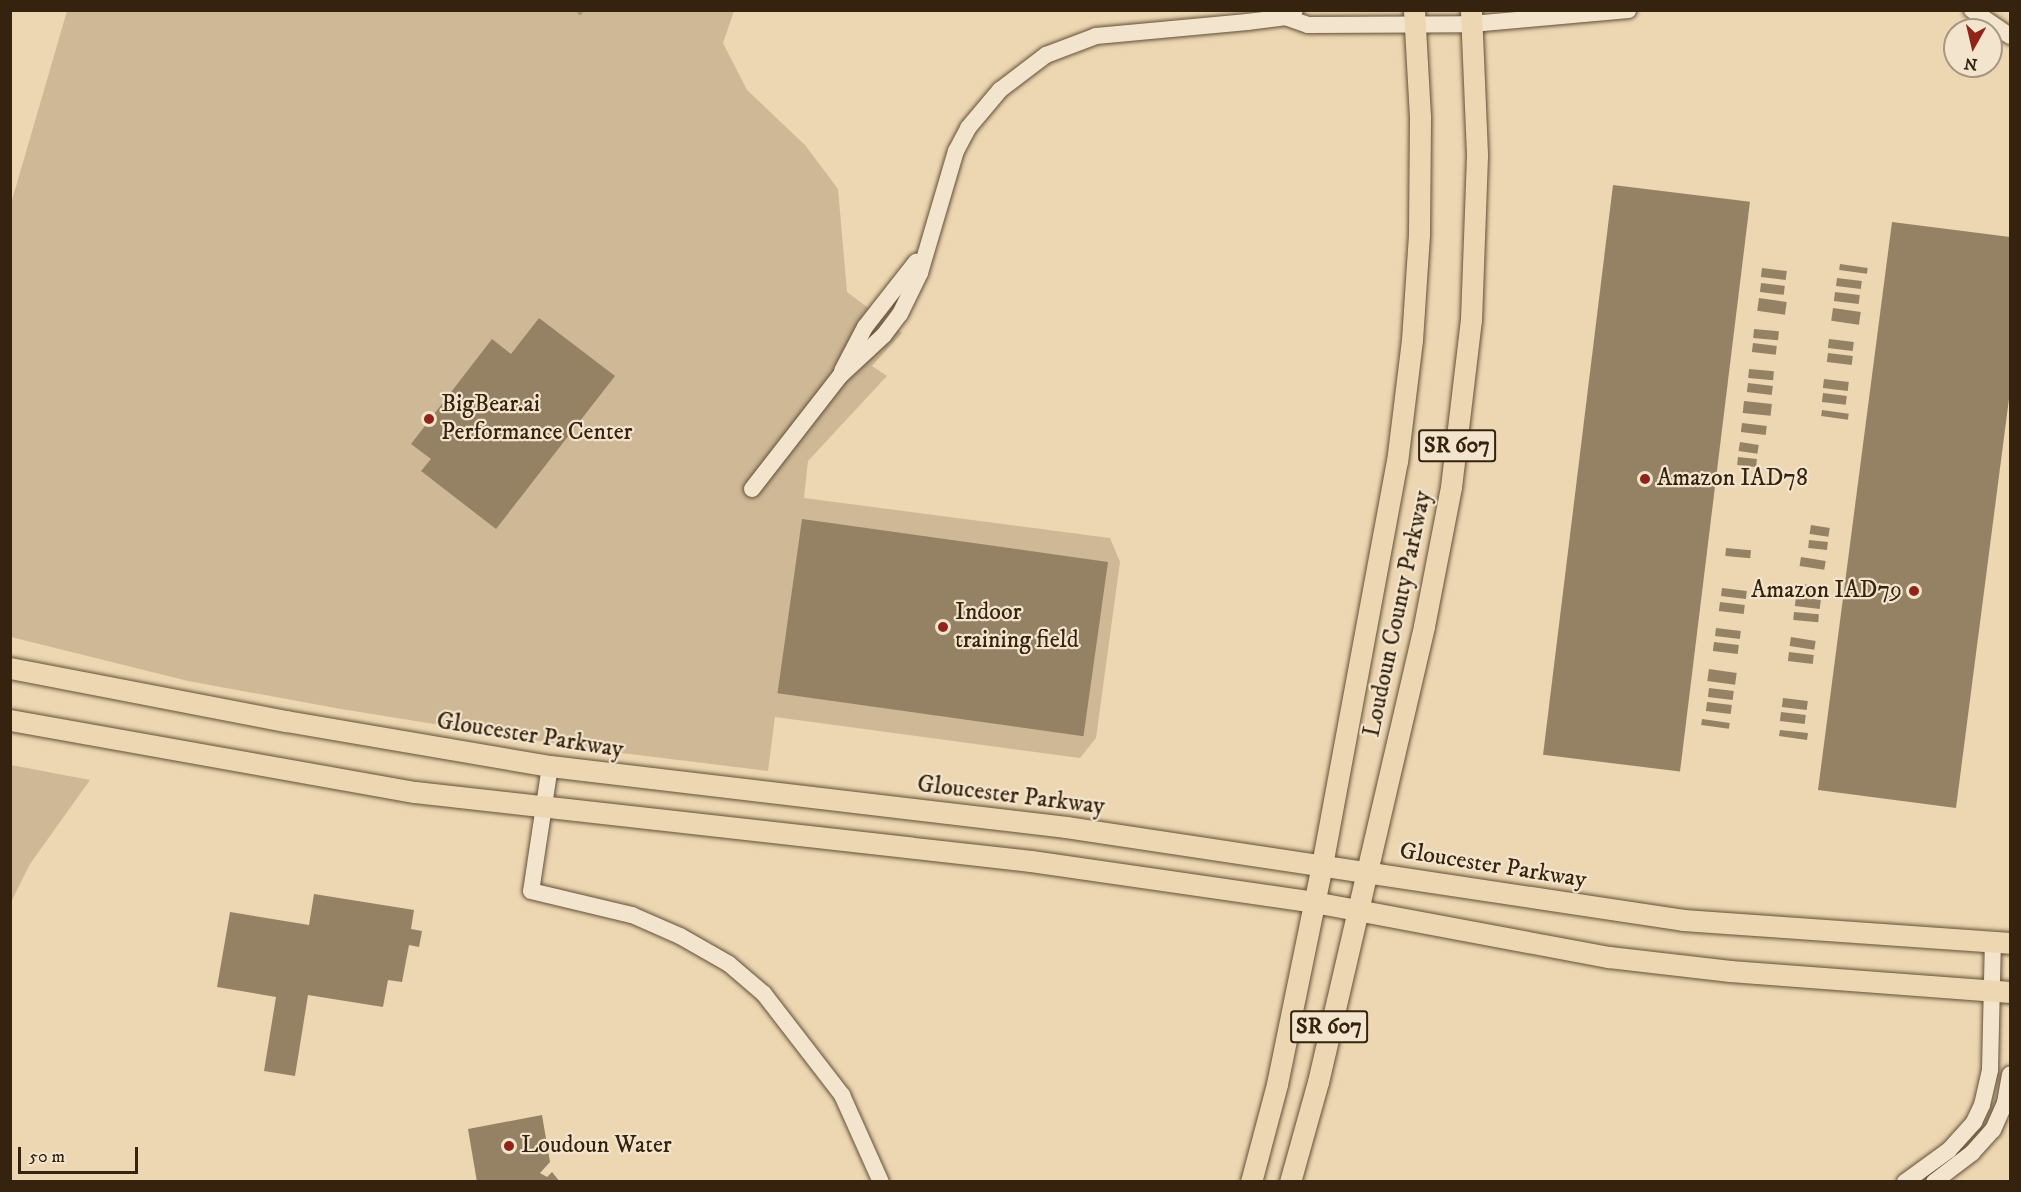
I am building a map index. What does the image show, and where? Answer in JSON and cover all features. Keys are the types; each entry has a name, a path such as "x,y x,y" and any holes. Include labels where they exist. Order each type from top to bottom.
{"main road":[{"name":"Loudoun County Parkway","path":"1251,1182 1277,1084 1389,520 1412,340 1419,224 1414,17"},
{"name":"Loudoun County Parkway","path":"1290,1182 1318,1082 1364,872 1440,554 1462,408 1471,320 1478,154 1472,17"},
{"name":"Gloucester Parkway","path":"10,668 550,766 1066,827 1683,920 2002,942"},
{"path":"10,720 356,783 544,809 1030,861 1314,902 1665,964 2001,991"}],"street":[{"path":"752,489 840,376 865,327 927,247 946,176 968,128 1000,90 1046,56 1072,43 1125,31 1290,14 1308,26 1414,17 1472,17 1629,10"},
{"path":"1972,10 2010,36"},
{"path":"550,766 531,891 632,915 680,936 729,964 764,994 842,1095 881,1182"},
{"path":"1905,1182 1948,1150 1974,1122 1982,1105 2001,991 2002,942"},
{"path":"1934,1182 1972,1153 1993,1130 2005,1102 2010,1074"}],"shaded area":[{"name":"BigBear.ai Performance Center","path":"67,11 734,11 723,43 747,90 805,145 838,189 847,292 902,333 872,366 887,376 808,461 804,498 1110,538 1120,562 1096,738 1080,758 775,717 768,771 589,749 341,709 188,681 11,637 10,207"},
{"path":"11,765 90,780 30,864 11,902"}],"building":[{"name":"Amazon IAD78","path":"1613,185 1750,202 1680,772 1543,755"},
{"name":"Amazon IAD79","path":"1892,222 2010,237 2010,391 1956,808 1818,790"},
{"path":"1840,264 1868,268 1867,274 1839,270"},
{"path":"1762,268 1787,271 1786,280 1761,277"},
{"path":"1837,278 1862,281 1861,289 1836,286"},
{"path":"1761,283 1785,286 1784,295 1760,292"},
{"path":"1835,292 1860,295 1859,304 1834,301"},
{"path":"1759,298 1787,302 1785,315 1757,311"},
{"path":"1833,308 1861,312 1859,325 1831,321"},
{"path":"539,318 615,376 496,529 421,471 431,459 411,444 492,339 511,354"},
{"path":"1754,329 1779,331 1778,340 1753,338"},
{"path":"1829,339 1854,342 1853,351 1828,348"},
{"path":"1753,343 1777,346 1776,355 1752,352"},
{"path":"1828,353 1853,356 1852,365 1827,362"},
{"path":"1749,369 1774,371 1773,380 1748,378"},
{"path":"1824,379 1849,382 1848,391 1823,388"},
{"path":"1748,383 1773,386 1772,395 1747,392"},
{"path":"1823,393 1847,396 1846,405 1822,402"},
{"path":"1744,401 1772,404 1771,416 1743,413"},
{"path":"1822,410 1849,414 1848,420 1821,416"},
{"path":"1742,423 1767,426 1766,435 1741,432"},
{"path":"1740,442 1759,445 1757,454 1739,451"},
{"path":"1738,457 1757,459 1756,467 1737,465"},
{"name":"Indoor training field","path":"802,519 1108,562 1083,736 778,693"},
{"path":"1811,525 1830,528 1828,537 1810,534"},
{"path":"1809,540 1828,542 1827,550 1808,548"},
{"path":"1726,548 1751,550 1750,558 1725,556"},
{"path":"1801,557 1826,561 1824,570 1800,566"},
{"path":"1800,584 1828,587 1827,594 1799,590"},
{"path":"1722,588 1747,591 1746,599 1721,596"},
{"path":"1796,597 1821,600 1820,609 1795,606"},
{"path":"1720,602 1745,605 1744,614 1719,611"},
{"path":"1794,612 1819,614 1818,622 1793,620"},
{"path":"1716,628 1741,631 1740,639 1715,636"},
{"path":"1791,637 1816,641 1814,650 1790,646"},
{"path":"1714,642 1739,645 1738,654 1713,651"},
{"path":"1789,652 1814,655 1813,664 1788,661"},
{"path":"1709,669 1737,673 1735,685 1707,681"},
{"path":"1709,688 1734,691 1733,700 1708,697"},
{"path":"1783,698 1808,701 1807,710 1782,707"},
{"path":"1707,702 1732,705 1731,714 1706,711"},
{"path":"1781,712 1806,715 1805,724 1780,721"},
{"path":"1702,719 1730,723 1729,729 1701,725"},
{"path":"1780,730 1808,733 1807,740 1779,736"},
{"path":"314,894 414,910 411,929 422,931 419,947 409,945 402,982 388,980 383,1007 308,995 295,1076 264,1071 276,997 217,987 230,912 309,925"},
{"name":"Loudoun Water","path":"542,1115 550,1162 540,1173 547,1177 552,1172 560,1182 477,1182 468,1129"}],"place":[{"name":"BigBear.ai Performance Center","path":"429,419"},
{"name":"Amazon IAD78","path":"1645,479"},
{"name":"Amazon IAD79","path":"1914,591"},
{"name":"Indoor training field","path":"943,627"},
{"name":"Loudoun Water","path":"509,1146"}]}
